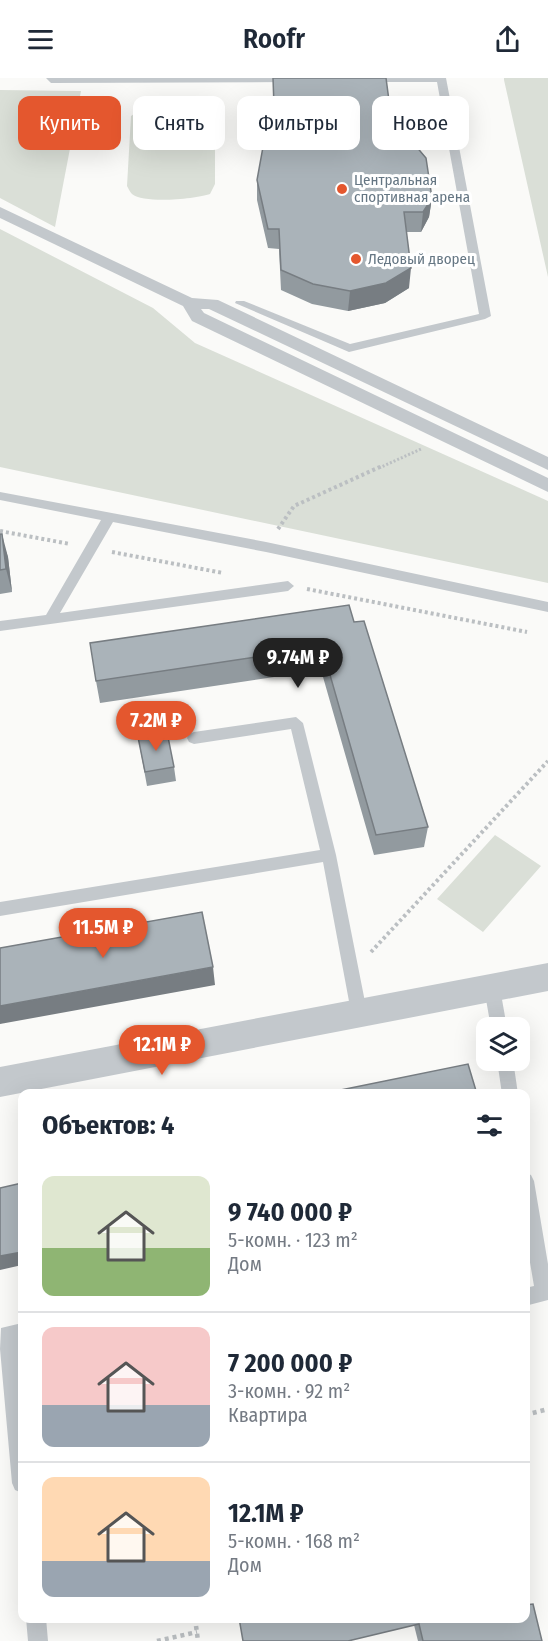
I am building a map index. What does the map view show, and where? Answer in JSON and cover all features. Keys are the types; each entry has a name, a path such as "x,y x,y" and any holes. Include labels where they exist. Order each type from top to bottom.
{"street":[{"path":"0,212 189,303 212,304 548,464"},
{"path":"189,303 198,317 548,486"},
{"path":"0,1082 548,978"}],"lane":[{"path":"51,78 51,80 299,79"},
{"path":"240,303 349,348 485,316 441,78 358,79"},
{"path":"0,496 266,547 548,607"},
{"path":"50,619 110,516"},
{"path":"0,626 288,586"},
{"path":"194,738 296,723 329,855 360,1012"},
{"path":"0,909 329,855"},
{"path":"492,988 497,1017"},
{"path":"507,1071 509,1089"},
{"path":"530,1210 544,1293 530,1296"},
{"path":"18,1333 8,1335 18,1441"},
{"path":"36,1623 38,1641"}],"path":[{"path":"266,547 294,506 446,437"},
{"path":"352,973 548,761"},
{"path":"530,1413 548,1409"},
{"path":"196,1623 198,1641"},
{"path":"157,1641 197,1632"}],"shaded area":[{"path":"504,78 548,78 548,277 504,80"},
{"path":"0,90 81,91 80,96 18,96 18,150 70,150 55,227 0,198"},
{"path":"133,115 133,150 215,150 215,184 210,194 194,198 158,200 132,194 127,186 131,116"},
{"path":"0,229 153,308 195,343 548,501 548,583 0,467"},
{"path":"495,835 541,866 483,932 437,899"}],"building":[{"name":"Центральная спортивная арена","path":"273,78 386,78 388,96 372,96 372,150 419,150 426,158 432,198 423,212 404,212 411,268 386,283 350,291 313,284 281,270 279,229 268,229 257,180 262,150 360,150 360,96 274,96"},
{"path":"0,534 2,534 6,569 0,570"},
{"path":"349,605 354,622 364,621 428,827 376,835 322,647 96,681 90,643"},
{"path":"167,732 174,767 145,772 138,737"},
{"path":"202,912 213,967 0,1006 0,948"},
{"path":"468,1064 476,1089 346,1089"},
{"path":"18,1184 18,1253 0,1256 0,1188"},
{"path":"530,1604 533,1604 542,1641 423,1641 419,1624 348,1641 243,1641 240,1623 530,1623"}],"place":[{"name":"Центральная спортивная арена","path":"342,189"},
{"name":"Ледовый дворец","path":"356,259"}]}
